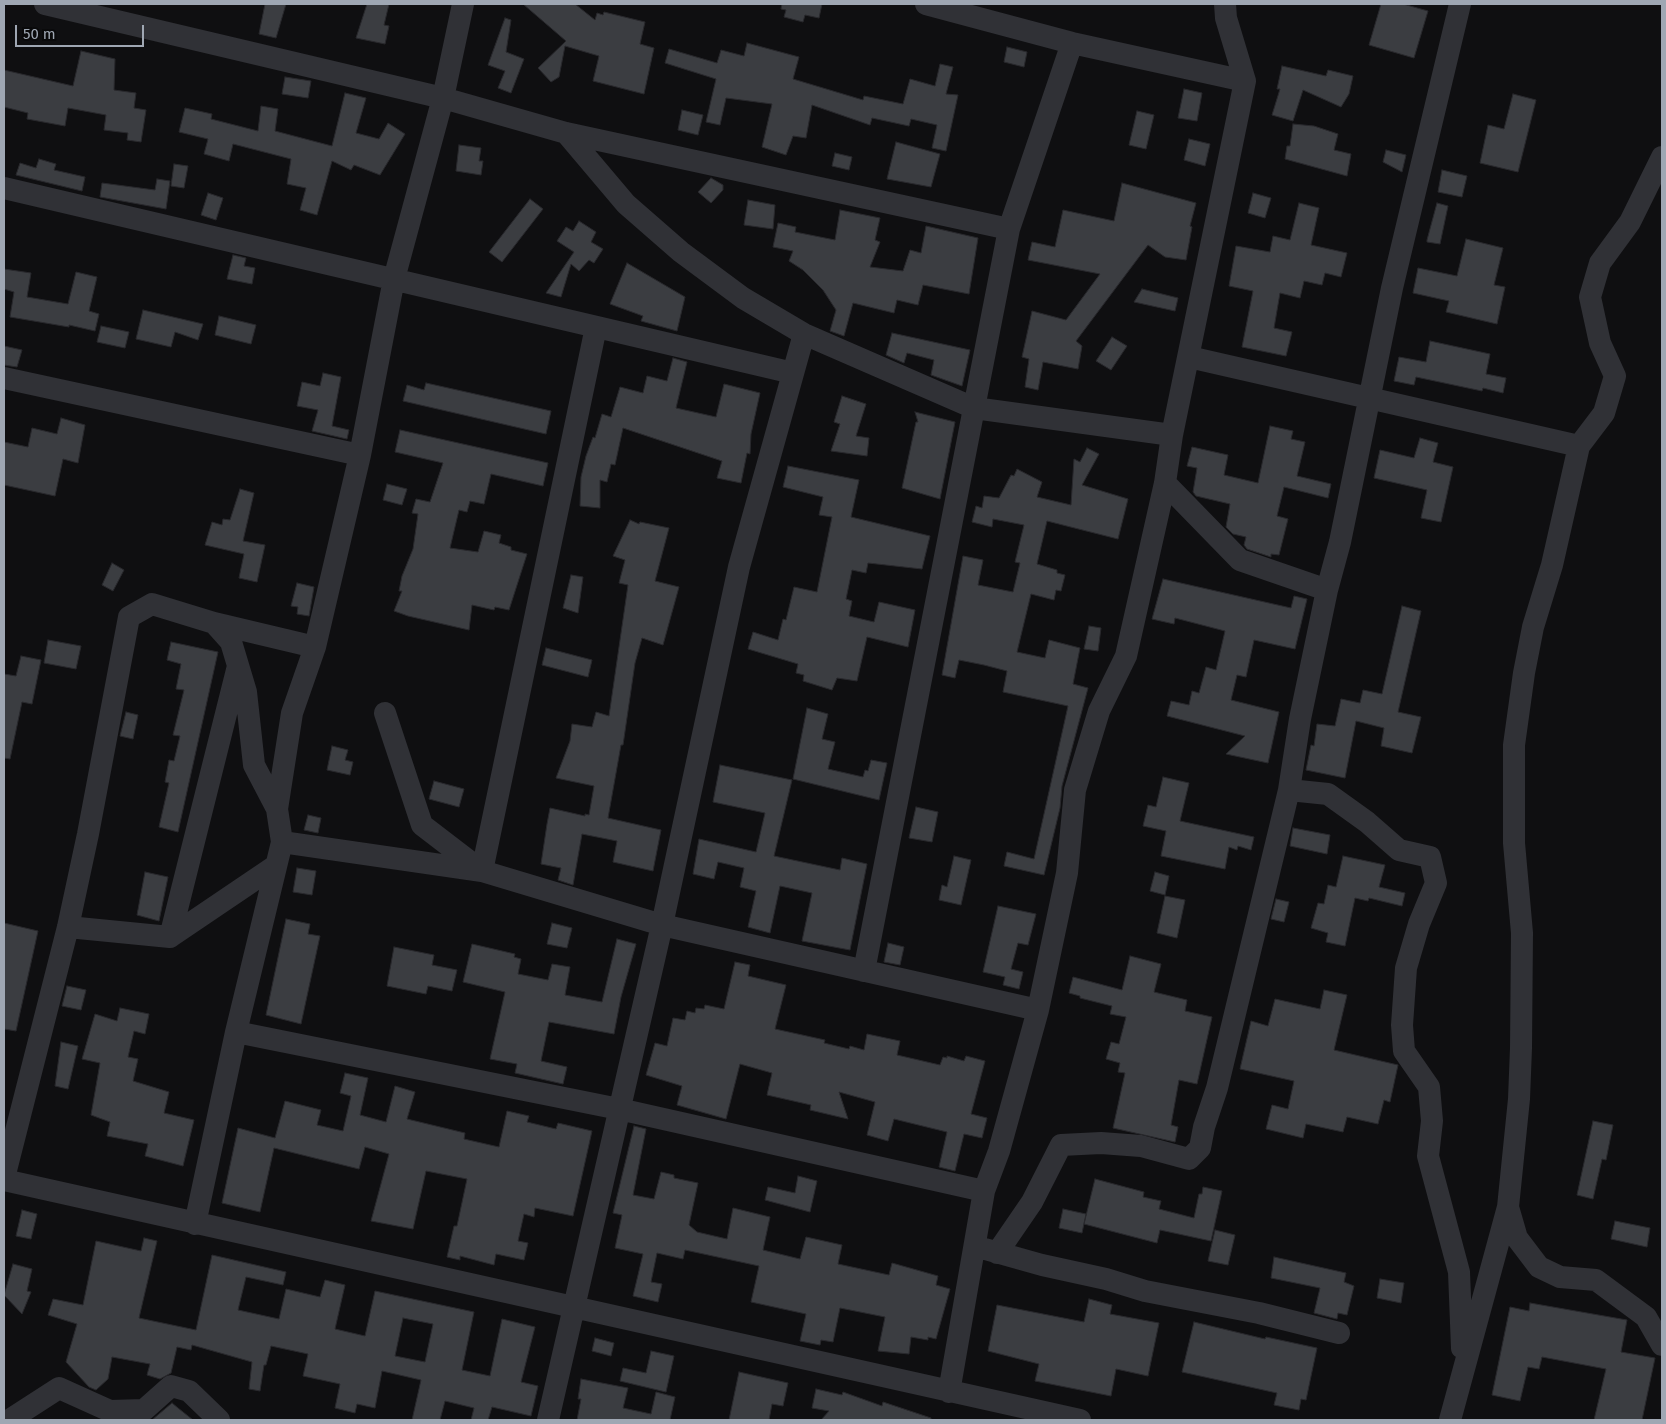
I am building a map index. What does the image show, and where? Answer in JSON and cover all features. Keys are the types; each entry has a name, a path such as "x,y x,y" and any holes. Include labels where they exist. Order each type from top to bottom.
{"street":[{"path":"45,4 443,98 566,134 1009,229"},
{"path":"276,809 292,713 315,647 360,455 394,279 443,98 463,4"},
{"path":"926,4 1072,42 1245,81"},
{"path":"949,1392 984,1192 999,1151 1038,1010 1067,873 1075,790 1099,711 1126,656 1165,483 1172,435 1245,81 1226,18 1225,4"},
{"path":"997,1253 1032,1202 1061,1145 1141,1146 1189,1159 1200,1148 1204,1127 1217,1088 1289,790 1300,719 1327,590 1340,542 1392,288 1460,4"},
{"path":"864,972 1009,229 1072,42"},
{"path":"566,134 626,204 681,252 743,298 804,334 974,408 1172,435"},
{"path":"1450,1420 1508,1207 1519,1099 1522,933 1514,843 1514,745 1520,698 1533,627 1552,564 1579,446 1604,413 1615,376 1600,343 1590,297 1600,263 1630,222 1662,156"},
{"path":"4,188 793,373"},
{"path":"482,871 596,327"},
{"path":"548,1420 662,925 739,567 804,334"},
{"path":"1189,357 1579,446"},
{"path":"4,378 360,455"},
{"path":"1165,483 1240,560 1327,590"},
{"path":"315,647 214,622 152,604 130,617 68,927 4,1179 195,1224 1080,1420"},
{"path":"195,1224 236,1032 282,842 276,809 254,765 246,692 231,642 214,622"},
{"path":"170,937 238,666"},
{"path":"385,713 422,825 482,871"},
{"path":"1289,790 1328,794 1367,822 1399,850 1430,857 1436,883 1419,924 1406,968 1402,1025 1404,1051 1429,1087 1432,1120 1428,1156 1458,1272 1463,1370"},
{"path":"282,842 482,871 662,925 1038,1010"},
{"path":"68,927 170,937 276,866"},
{"path":"236,1032 619,1109 984,1192"},
{"path":"1508,1207 1517,1238 1539,1267 1560,1277 1596,1280 1646,1317 1662,1345"},
{"path":"974,1247 1106,1279 1145,1291 1259,1313 1339,1334"},
{"path":"11,1419 59,1388 110,1411 144,1410 172,1386 189,1392 219,1420"}],"building":[{"path":"265,4 286,4 276,38 259,34"},
{"path":"367,4 389,4 384,25 389,26 385,44 356,38"},
{"path":"523,4 575,4 595,20 597,13 603,15 604,12 645,22 640,44 654,48 644,94 593,81 599,56 565,46 559,77 551,82 538,68 566,41"},
{"path":"782,4 822,4 819,18 805,15 803,22 784,17 786,10 781,9"},
{"path":"1381,4 1403,4 1428,11 1414,58 1369,45"},
{"path":"505,18 511,20 506,52 524,59 511,93 498,88 505,71 488,65"},
{"path":"747,43 799,57 793,79 863,100 864,96 903,104 910,79 935,86 940,64 953,67 946,94 958,95 946,151 932,148 937,125 911,119 909,126 872,118 870,125 812,105 806,138 793,136 786,155 762,147 772,104 726,98 720,125 706,122 716,79 665,63 669,49 717,63 721,50 744,56"},
{"path":"1007,47 1027,52 1024,67 1004,62"},
{"path":"81,51 115,59 114,90 136,93 134,108 146,110 141,142 127,140 128,133 104,130 106,115 68,108 65,126 27,119 28,113 4,107 4,70 73,86"},
{"path":"1282,66 1326,76 1328,70 1353,76 1349,94 1341,107 1303,90 1293,121 1272,115 1280,89 1277,89"},
{"path":"285,77 311,81 308,98 282,94"},
{"path":"1184,89 1202,93 1197,121 1178,118"},
{"path":"345,93 366,98 356,133 379,139 388,123 405,134 380,175 354,165 351,170 332,161 317,215 300,210 306,188 287,184 291,159 233,144 229,161 204,154 208,139 179,132 185,108 212,114 211,119 258,131 261,106 278,109 275,131 332,146"},
{"path":"1513,94 1536,100 1518,172 1480,163 1488,125 1504,129"},
{"path":"682,110 703,115 698,135 678,130"},
{"path":"1137,111 1154,115 1146,149 1129,145"},
{"path":"1293,124 1314,126 1338,134 1334,150 1351,154 1347,176 1285,159 1287,146 1290,146"},
{"path":"1189,139 1210,144 1205,166 1184,160"},
{"path":"896,142 940,154 931,187 887,179"},
{"path":"459,145 481,148 479,161 483,161 481,175 456,171"},
{"path":"1386,150 1406,155 1402,172 1383,162"},
{"path":"835,153 852,157 849,170 832,166"},
{"path":"39,159 56,164 54,170 85,177 82,191 16,175 20,163 36,168"},
{"path":"174,164 188,166 184,188 171,186"},
{"path":"1442,170 1467,176 1462,197 1438,192"},
{"path":"711,178 723,185 723,190 711,203 698,192"},
{"path":"157,179 170,181 166,209 100,197 102,183 155,190"},
{"path":"1122,183 1196,203 1190,226 1192,227 1186,260 1165,257 1148,245 1076,341 1082,346 1078,369 1043,362 1038,390 1025,387 1029,359 1022,357 1032,311 1066,320 1100,274 1028,260 1032,242 1055,247 1063,210 1114,221"},
{"path":"208,193 223,198 216,220 201,215"},
{"path":"1253,193 1271,198 1265,218 1248,213"},
{"path":"530,199 543,209 502,262 489,252"},
{"path":"748,200 775,205 773,229 744,225"},
{"path":"1299,203 1319,208 1311,245 1347,253 1341,277 1325,273 1322,285 1304,281 1300,298 1280,293 1274,328 1292,332 1286,356 1242,347 1253,291 1229,286 1236,246 1270,252 1273,236 1290,240"},
{"path":"1437,203 1448,206 1440,244 1427,242"},
{"path":"840,210 880,218 875,240 880,242 870,267 903,271 910,250 921,253 926,226 978,238 969,294 923,285 918,305 897,300 894,313 853,303 844,336 830,331 836,310 823,290 803,270 789,261 793,251 773,247 778,223 796,227 795,232 835,240"},
{"path":"579,221 596,232 591,242 603,249 594,263 589,260 579,271 571,264 561,297 546,293 574,252 557,241 566,227 573,231"},
{"path":"1466,239 1503,248 1494,285 1505,287 1497,324 1446,312 1449,301 1413,293 1418,268 1457,276"},
{"path":"233,255 246,258 244,266 255,268 252,284 227,279"},
{"path":"627,263 685,297 677,331 641,321 643,316 610,304"},
{"path":"4,269 31,273 27,297 68,304 76,272 97,277 89,311 99,314 95,331 69,325 69,327 10,317 14,292 4,289"},
{"path":"1142,289 1178,298 1175,311 1134,302"},
{"path":"143,310 203,324 198,340 175,332 171,347 136,339"},
{"path":"219,316 256,325 251,344 215,335"},
{"path":"101,326 129,332 125,348 97,342"},
{"path":"892,333 970,350 962,386 931,375 934,360 907,353 904,363 886,355"},
{"path":"1112,337 1127,346 1111,370 1096,361"},
{"path":"1430,341 1490,354 1486,374 1506,378 1503,393 1483,388 1482,391 1416,377 1414,385 1394,381 1399,357 1426,362"},
{"path":"4,346 22,350 17,367 4,365"},
{"path":"673,358 687,362 676,408 716,417 724,384 760,393 751,434 750,454 747,453 741,483 717,478 722,461 623,428 615,465 611,464 607,482 600,480 600,508 580,506 581,477 586,456 593,437 595,438 602,414 611,417 620,387 643,393 647,376 667,381"},
{"path":"323,373 341,377 332,426 349,430 347,439 312,431 318,410 297,406 302,382 320,386"},
{"path":"426,383 551,411 546,434 403,401 407,385 424,390"},
{"path":"842,396 866,404 856,436 869,438 867,456 831,451 840,424 834,422"},
{"path":"915,412 955,422 940,499 902,488 916,422 918,422"},
{"path":"61,418 85,425 78,463 63,459 55,496 4,485 4,442 28,447 32,428 57,434"},
{"path":"1270,426 1293,431 1291,439 1305,442 1297,476 1331,484 1328,498 1284,487 1277,516 1288,519 1279,555 1271,554 1271,557 1247,549 1244,545 1246,537 1233,534 1226,527 1230,504 1196,496 1193,492 1197,468 1187,466 1192,447 1228,455 1224,475 1258,483"},
{"path":"400,430 548,463 543,486 491,474 484,504 470,501 467,512 459,510 450,548 478,552 484,531 501,535 499,543 511,547 511,550 527,554 509,610 495,607 494,610 472,605 469,630 394,611 402,591 399,591 402,576 413,549 418,514 412,513 416,499 430,502 443,463 395,452"},
{"path":"1420,438 1438,443 1433,462 1453,467 1441,522 1421,518 1427,490 1374,478 1380,450 1414,458"},
{"path":"1087,448 1099,454 1082,485 1128,499 1118,539 1047,521 1037,564 1057,570 1057,573 1065,575 1061,591 1056,590 1054,600 1031,594 1017,652 1045,658 1049,640 1080,648 1073,684 1088,688 1062,786 1060,808 1044,875 1004,866 1007,852 1034,859 1068,706 1003,692 1007,671 984,665 959,660 955,678 942,675 963,556 983,560 978,585 1013,592 1020,563 1015,562 1024,525 993,519 992,527 972,522 976,506 982,508 984,496 999,498 1011,475 1014,476 1017,469 1042,482 1037,497 1071,505 1074,459 1080,462"},
{"path":"788,466 859,480 851,517 930,536 922,569 868,563 866,573 852,570 846,599 852,601 849,616 874,622 879,602 915,610 908,647 867,637 857,681 837,678 832,690 803,681 804,675 796,673 798,664 748,649 753,632 778,640 783,619 786,620 794,587 817,592 832,517 819,515 823,497 783,487"},
{"path":"387,484 407,489 402,505 383,500"},
{"path":"240,489 254,493 243,541 265,545 257,582 239,578 244,554 205,545 212,522 222,525 223,519 230,520"},
{"path":"630,520 639,524 640,522 669,528 655,581 679,587 663,645 642,638 635,663 623,745 621,745 608,818 661,830 653,871 613,862 617,841 582,834 573,885 558,880 561,868 541,864 547,824 550,808 585,816 585,814 589,815 594,786 556,778 570,741 572,724 592,727 596,712 609,716 628,585 619,583 625,560 613,556"},
{"path":"112,563 124,570 113,591 102,585"},
{"path":"571,575 583,577 578,613 563,608"},
{"path":"1163,579 1291,608 1294,596 1307,599 1295,649 1254,640 1246,677 1237,675 1231,700 1279,712 1268,763 1226,754 1245,736 1167,716 1171,701 1189,705 1192,691 1199,693 1206,667 1216,670 1225,631 1175,618 1174,624 1152,619"},
{"path":"297,583 314,587 309,616 297,614 298,607 291,606"},
{"path":"1402,606 1421,611 1398,712 1421,717 1412,753 1381,746 1384,728 1356,721 1345,778 1306,770 1311,745 1314,746 1317,724 1335,726 1341,699 1360,703 1363,690 1382,694"},
{"path":"1089,626 1101,628 1098,651 1084,649"},
{"path":"48,640 81,646 76,669 44,663"},
{"path":"171,642 218,652 178,832 159,827 169,783 165,782 169,760 174,761 180,736 173,735 184,690 176,689 181,664 167,660"},
{"path":"546,648 592,660 588,677 542,665"},
{"path":"21,656 41,660 32,704 22,702 10,759 4,758 4,674 16,676"},
{"path":"807,708 828,714 822,739 835,742 828,769 863,777 865,770 868,771 871,760 887,763 879,800 793,779"},
{"path":"126,712 138,715 133,739 120,736"},
{"path":"332,746 348,750 345,760 353,762 350,775 327,770"},
{"path":"720,765 792,780 774,856 840,870 842,858 867,864 850,950 802,941 812,893 780,886 770,933 748,927 756,891 740,887 744,868 718,862 714,879 693,874 699,839 756,852 765,813 713,802"},
{"path":"1163,777 1189,783 1180,821 1254,837 1251,850 1238,846 1237,850 1229,847 1225,869 1161,856 1166,831 1143,826 1148,805 1156,807"},
{"path":"434,781 464,789 459,807 429,799"},
{"path":"916,807 938,812 932,842 909,838"},
{"path":"308,815 321,818 318,833 304,830"},
{"path":"1293,828 1330,835 1327,854 1290,846"},
{"path":"954,856 971,860 961,905 939,900 942,885 947,887"},
{"path":"1343,856 1385,865 1379,887 1405,893 1402,906 1369,898 1368,901 1355,898 1345,946 1326,942 1328,933 1311,928 1318,903 1324,904 1328,885 1336,887"},
{"path":"297,868 316,871 312,895 293,892"},
{"path":"145,872 168,877 159,921 137,915"},
{"path":"1155,872 1169,876 1165,895 1150,891"},
{"path":"1165,896 1185,900 1177,938 1157,933"},
{"path":"1276,899 1289,902 1284,922 1271,919"},
{"path":"998,906 1036,914 1028,945 1018,943 1011,969 1023,972 1019,989 1003,985 1005,977 983,972"},
{"path":"286,919 310,924 308,934 320,936 301,1024 266,1015"},
{"path":"4,923 38,931 16,1031 4,1029"},
{"path":"552,923 572,928 567,948 547,944"},
{"path":"617,939 636,944 621,997 614,1034 549,1022 541,1061 567,1067 563,1084 515,1073 517,1064 490,1059 505,992 463,982 472,944 515,954 514,957 521,959 518,974 548,980 552,964 570,967 565,995 602,1002"},
{"path":"888,943 904,947 900,965 884,962"},
{"path":"394,947 434,955 432,965 457,970 452,991 428,986 426,994 387,986"},
{"path":"1130,956 1161,964 1154,992 1187,1000 1185,1011 1212,1017 1197,1084 1179,1080 1171,1125 1178,1127 1175,1142 1113,1128 1125,1073 1118,1072 1120,1063 1106,1059 1111,1042 1119,1044 1126,1017 1110,1014 1112,1006 1080,998 1080,996 1069,993 1073,977 1122,990"},
{"path":"735,962 750,965 748,976 786,985 775,1029 825,1040 824,1043 849,1049 850,1046 864,1050 867,1034 900,1041 897,1055 940,1065 943,1057 947,1058 947,1056 964,1061 966,1056 985,1061 971,1114 987,1118 982,1138 964,1134 955,1171 939,1167 947,1132 894,1119 888,1141 867,1135 875,1102 839,1092 848,1119 810,1110 811,1105 767,1095 772,1073 740,1064 726,1119 677,1105 682,1086 646,1075 655,1043 667,1046 673,1018 685,1020 687,1011 695,1013 696,1008 704,1009 705,1005 724,1009"},
{"path":"67,986 86,990 81,1010 62,1006"},
{"path":"1324,990 1347,995 1334,1050 1398,1065 1390,1102 1384,1100 1378,1124 1347,1117 1343,1132 1306,1124 1303,1138 1266,1129 1272,1105 1288,1109 1294,1081 1240,1069 1251,1021 1268,1026 1275,999 1320,1009"},
{"path":"120,1008 149,1014 145,1034 134,1031 128,1057 138,1059 133,1081 169,1092 164,1113 194,1120 183,1166 145,1156 148,1144 107,1136 110,1122 91,1115 100,1063 82,1059 95,1014 117,1021"},
{"path":"61,1042 78,1046 68,1089 55,1086"},
{"path":"345,1073 368,1078 360,1115 386,1122 395,1086 415,1092 407,1119 465,1133 464,1139 499,1147 507,1111 529,1116 527,1122 556,1129 558,1123 592,1131 573,1216 535,1208 534,1217 524,1214 518,1241 528,1243 524,1260 496,1254 494,1265 460,1256 460,1260 447,1257 454,1226 457,1226 467,1179 426,1171 413,1229 371,1221 389,1154 365,1147 359,1169 274,1148 260,1212 222,1203 238,1128 275,1138 285,1101 321,1110 317,1125 343,1131 351,1096 340,1093"},
{"path":"1593,1121 1613,1125 1606,1160 1602,1159 1593,1199 1577,1195"},
{"path":"634,1126 646,1129 633,1195 654,1199 661,1172 674,1175 674,1178 698,1183 689,1225 697,1232 727,1239 733,1208 770,1217 763,1250 800,1259 806,1237 842,1245 838,1264 889,1275 892,1263 938,1276 936,1285 950,1289 936,1339 928,1337 928,1340 911,1337 909,1354 878,1351 885,1317 840,1308 833,1342 821,1340 820,1345 800,1341 806,1314 751,1302 759,1266 685,1250 683,1259 657,1253 651,1282 662,1284 658,1302 633,1296 643,1254 615,1248 622,1215 613,1213"},
{"path":"798,1176 817,1181 810,1212 765,1200 768,1187 795,1193"},
{"path":"1095,1179 1144,1192 1143,1197 1161,1201 1159,1209 1194,1218 1199,1194 1202,1194 1203,1187 1222,1191 1211,1241 1160,1230 1157,1243 1084,1224"},
{"path":"1063,1209 1086,1214 1082,1233 1059,1228"},
{"path":"22,1210 37,1214 31,1239 16,1236"},
{"path":"1615,1221 1650,1228 1647,1247 1611,1239"},
{"path":"1215,1230 1235,1235 1228,1265 1208,1261"},
{"path":"144,1238 157,1241 139,1318 196,1330 212,1255 286,1272 283,1285 246,1277 238,1310 279,1319 286,1289 320,1297 325,1280 345,1285 335,1329 365,1336 375,1291 474,1312 462,1370 490,1376 502,1319 535,1327 521,1382 538,1386 531,1416 492,1407 488,1420 471,1420 474,1408 445,1401 440,1420 412,1420 421,1380 382,1371 375,1408 357,1404 355,1413 335,1408 340,1384 303,1376 308,1354 271,1346 266,1365 264,1365 260,1391 249,1389 252,1362 192,1345 191,1350 177,1347 171,1373 160,1379 147,1375 150,1364 112,1357 108,1379 96,1390 89,1387 66,1362 77,1324 48,1315 53,1299 83,1305 96,1241 141,1251","holes":["403,1318 433,1324 425,1362 395,1356"]},
{"path":"1274,1257 1346,1273 1344,1282 1354,1286 1347,1315 1338,1313 1337,1319 1314,1313 1320,1288 1271,1278"},
{"path":"13,1264 32,1269 27,1291 31,1292 22,1314 4,1295"},
{"path":"1380,1279 1404,1283 1401,1303 1377,1298"},
{"path":"1089,1299 1112,1305 1110,1314 1159,1323 1148,1376 1116,1369 1111,1396 1035,1381 1039,1364 988,1351 997,1305 1084,1322"},
{"path":"1530,1303 1627,1320 1621,1352 1655,1358 1642,1420 1594,1420 1606,1369 1542,1357 1539,1369 1528,1367 1520,1401 1492,1395 1510,1307 1529,1311"},
{"path":"1194,1322 1265,1339 1266,1337 1317,1348 1306,1400 1301,1399 1299,1410 1274,1405 1277,1393 1182,1372"},
{"path":"595,1338 614,1343 611,1356 592,1351"},
{"path":"651,1351 674,1356 666,1392 620,1381 623,1368 646,1373"},
{"path":"739,1372 788,1383 783,1406 772,1404 769,1420 729,1420"},
{"path":"581,1379 628,1388 623,1408 651,1414 656,1392 675,1397 670,1420 577,1420 581,1399 578,1399"},
{"path":"816,1389 842,1395 843,1392 882,1406 883,1402 931,1418 931,1420 821,1420 829,1411 812,1408"},
{"path":"172,1403 178,1408 193,1420 152,1420"}]}
